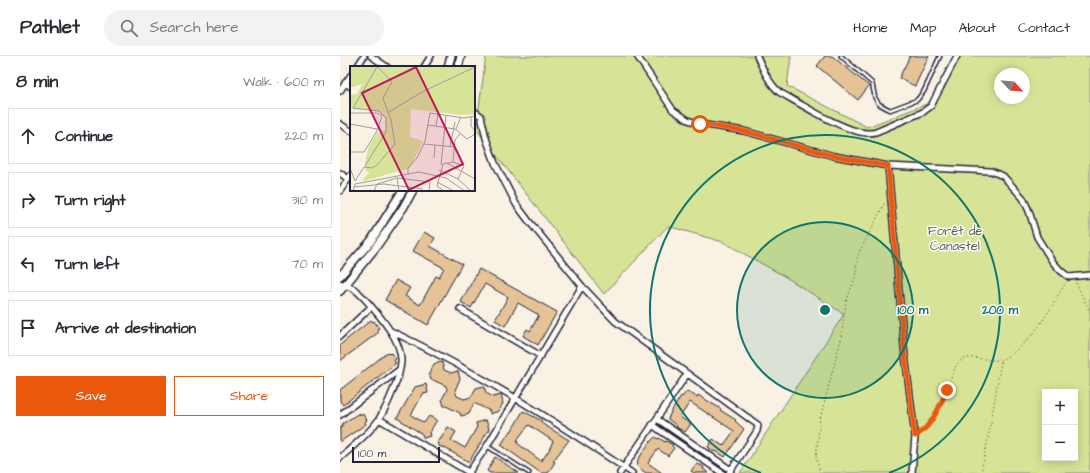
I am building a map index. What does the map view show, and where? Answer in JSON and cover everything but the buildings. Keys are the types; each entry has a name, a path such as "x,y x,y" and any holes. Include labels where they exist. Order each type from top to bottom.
{"main road":[{"path":"448,66 451,56"},
{"path":"458,66 461,56"},
{"path":"340,276 371,241 402,191"},
{"path":"342,286 376,247 413,191"}],"street":[{"path":"358,66 364,56"},
{"path":"371,56 386,66"},
{"path":"425,66 431,56"},
{"path":"636,56 673,110 688,120 700,124 744,131 834,156 888,166 991,171 999,174 1007,180 1023,198 1029,211 1037,237 1052,261 1061,271 1071,277 1090,275"},
{"path":"757,56 772,86 779,92 842,126 867,134 923,112 931,106 957,56"},
{"path":"340,91 350,76"},
{"path":"345,83 350,86"},
{"path":"475,112 481,116 486,138 495,163 516,204 582,286 615,321 758,425 757,431 730,471 657,419"},
{"path":"340,124 350,130"},
{"path":"888,166 909,392 915,436 912,473"},
{"path":"340,173 350,177 340,191"},
{"path":"340,458 359,441 379,419 400,370 401,359 398,347 391,331 371,307 354,290 342,286"},
{"path":"379,419 470,473 541,356 571,302 582,286"},
{"path":"340,336 371,307"},
{"path":"460,309 541,356"},
{"path":"391,331 433,351 515,397 632,473"},
{"path":"340,415 400,370"},
{"path":"620,473 687,374"},
{"path":"652,425 722,473"},
{"path":"680,444 684,437"}],"lane":[{"path":"841,56 872,83 875,98 879,104 890,110 917,100 924,91 940,56"},
{"path":"487,446 529,473"}],"path":[{"path":"820,473 816,452 820,420 841,339 846,302 855,278 858,254 890,193"},
{"path":"915,436 928,427 939,409 956,365 960,361 967,358 1001,360 1015,352 1029,339 1071,277 1090,312"},
{"path":"981,473 1001,360"}],"green space":[{"name":"Forêt de Canastel","path":"486,56 791,56 787,86 867,127 929,103 958,56 1090,56 1090,473 740,473 844,314 784,276 723,242 668,226 604,294 476,129"}],"route":[{"path":"700,124 744,131 834,156 888,166 904,347 915,436 928,427 939,409 947,390"}]}
